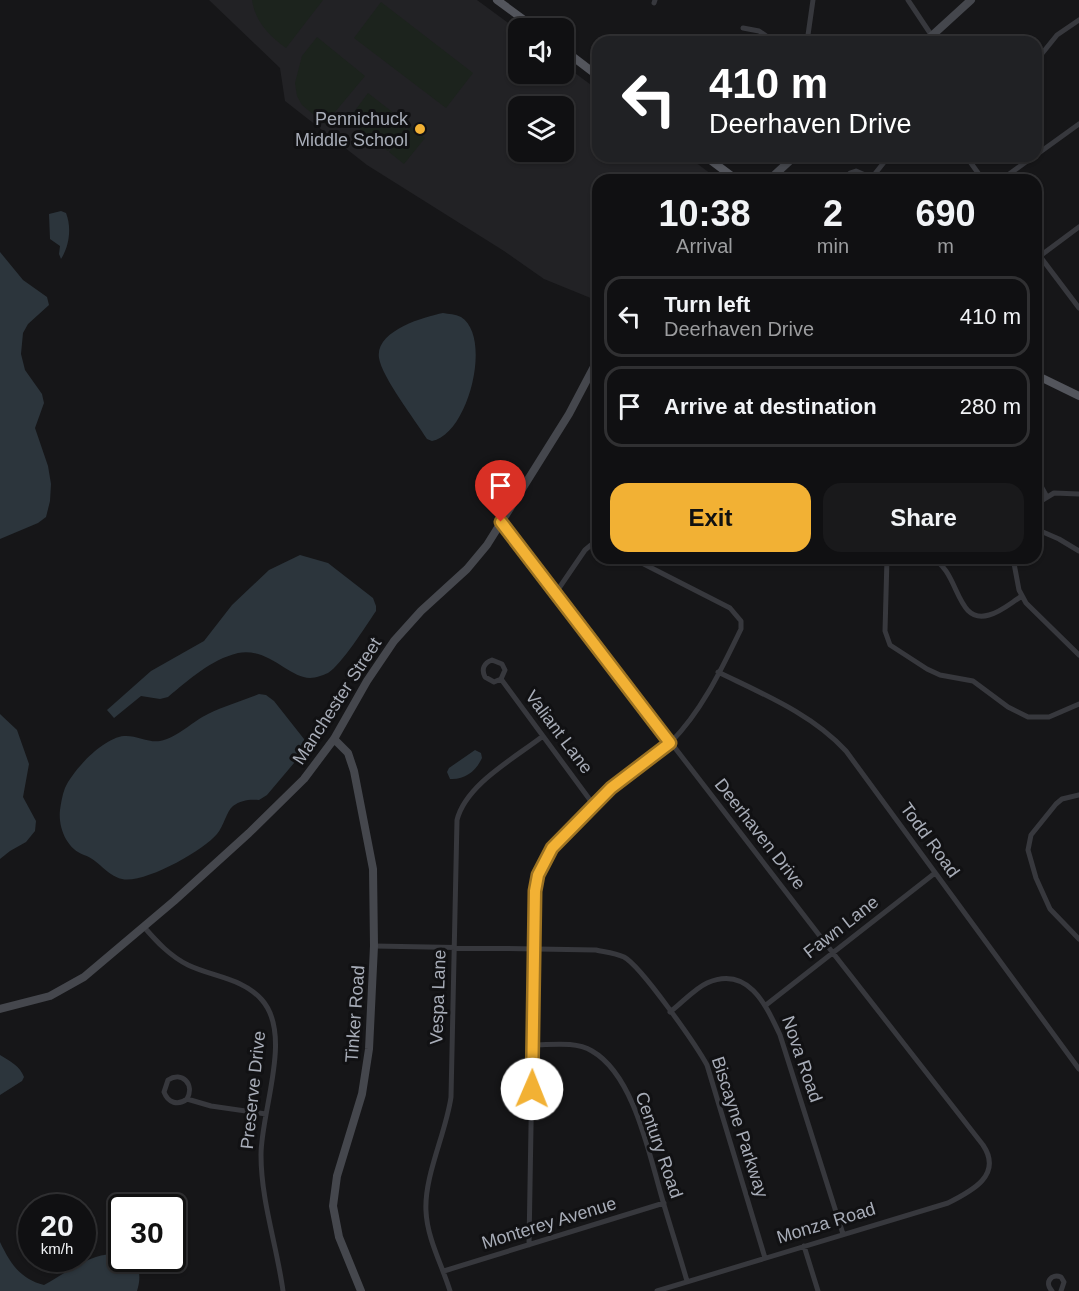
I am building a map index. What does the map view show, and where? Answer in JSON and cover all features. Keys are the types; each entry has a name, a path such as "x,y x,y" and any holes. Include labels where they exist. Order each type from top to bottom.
{"main road":[{"path":"497,0 521,18"},
{"path":"574,58 592,71"},
{"path":"713,162 729,174"},
{"path":"1042,378 1079,396"}],"street":[{"path":"808,36 813,0"},
{"path":"908,0 932,36 971,0"},
{"path":"1042,54 1057,35 1079,20"},
{"path":"743,28 759,31 766,36"},
{"path":"1042,150 1079,124"},
{"path":"776,174 788,162"},
{"path":"875,174 885,162"},
{"path":"1009,174 1025,162"},
{"path":"1042,250 1079,227"},
{"path":"1042,258 1079,308"},
{"name":"Manchester Street","path":"0,1009 50,996 96,967 144,927 303,779 334,739 394,641 475,561 569,414 592,370"},
{"path":"1042,488 1047,497"},
{"path":"1042,501 1054,493 1079,494"},
{"name":"Deerhaven Drive","path":"501,522 833,953 984,1144 992,1165"},
{"path":"1042,531 1059,538 1079,551"},
{"path":"555,594 585,550 592,545"},
{"path":"529,1245 535,891 538,875 552,848 593,804 670,743 698,710 741,629 741,621 736,614 723,605 644,564"},
{"path":"887,564 885,632 890,645 895,649 933,672 965,678 978,684 1008,707 1028,717 1049,717 1079,704"},
{"path":"941,564 947,570 959,598 970,613 980,616 989,615 1022,596"},
{"path":"1014,564 1022,596 1026,603 1079,655"},
{"name":"Valiant Lane","path":"492,660 502,664 504,673 501,679 494,682 485,677 483,670 486,663 492,660"},
{"name":"Todd Road","path":"718,672 810,720 836,740 860,769 1079,1069"},
{"name":"Valiant Lane","path":"501,679 593,804"},
{"name":"Vespa Lane","path":"450,1291 431,1234 426,1211 430,1180 449,1113 451,1097 457,828 462,806 476,787 543,736"},
{"name":"Tinker Road","path":"334,739 348,753 351,762 373,869 375,946 366,1072 357,1117 337,1176 333,1206 339,1237 361,1291"},
{"path":"1079,795 1062,799 1056,804 1031,835 1028,850 1036,879 1050,909 1079,939"},
{"name":"Fawn Lane","path":"766,1005 935,873"},
{"name":"Preserve Drive","path":"144,927 175,958 199,970 246,985 266,1005 273,1019 276,1042 261,1146 261,1168 283,1291"},
{"name":"Biscayne Parkway","path":"375,946 596,950 625,958 636,968 670,1012 707,1065 765,1257"},
{"name":"Nova Road","path":"670,1012 705,984 732,978 747,985 766,1005 780,1035 843,1234"},
{"name":"Century Road","path":"533,1045 577,1046 592,1051 614,1071 633,1105 687,1281"},
{"path":"187,1098 190,1090 184,1078 176,1076 168,1080 164,1092 168,1099 176,1103 187,1098 211,1106 266,1114"},
{"name":"Monza Road","path":"657,1291 948,1203 978,1183 989,1172 992,1165"},
{"name":"Monterey Avenue","path":"444,1270 664,1203"},
{"path":"804,1246 818,1291"},
{"path":"1052,1291 1048,1287 1048,1282 1051,1277 1056,1276 1061,1277 1064,1282 1061,1291"}],"shaded area":[{"name":"Pennichuck Middle School","path":"209,0 477,0 508,23 508,84 574,84 574,72 592,86 592,162 695,162 711,174 592,174 592,299 544,279 504,251 367,165 285,101 280,68"},
{"path":"252,0 323,0 286,48 264,27 256,15"},
{"path":"381,2 473,73 446,108 354,38"},
{"path":"317,37 365,76 325,124 302,105 297,96 295,83 302,56"},
{"path":"368,93 409,125 388,151 348,120"},
{"path":"410,126 425,138 404,164 389,152"},
{"path":"61,211 66,213 69,231 68,243 61,259 60,246 50,239 49,214"},
{"path":"0,252 23,280 47,297 49,305 28,324 23,333 21,354 25,370 42,394 44,403 35,428 48,466 51,484 46,517 38,523 0,539"},
{"path":"443,313 461,317 470,328 475,344 475,363 472,384 456,422 445,435 432,441 427,439 400,398 386,376 379,358 384,340 392,333 413,322"},
{"path":"300,555 328,563 373,598 376,606 376,611 353,645 328,673 312,678 302,677 259,654 238,653 209,665 168,697 160,699 141,696 114,718 107,710 151,671 204,641 232,605 269,570"},
{"path":"259,694 266,695 274,701 304,739 305,750 267,795 259,800 246,800 233,806 219,831 210,841 172,865 132,879 116,877 68,843 62,831 60,817 64,791 75,773 98,749 107,742 124,736 156,741 166,739 220,708"},
{"path":"0,714 17,730 29,764 23,797 36,821 35,831 26,842 0,859"},
{"path":"475,750 481,753 482,758 477,767 465,776 450,779 447,772 449,768"},
{"path":"0,1055 17,1067 24,1077 22,1081 0,1095"},
{"path":"0,1242 18,1272 44,1285 66,1272 96,1272 96,1257 102,1255 108,1254 108,1272 139,1272 139,1274 137,1291 0,1291"}],"place":[{"name":"Pennichuck Middle School","path":"420,129"}],"route":[{"path":"501,522 670,743 593,804 552,848 538,875 535,891 532,1089"}]}
